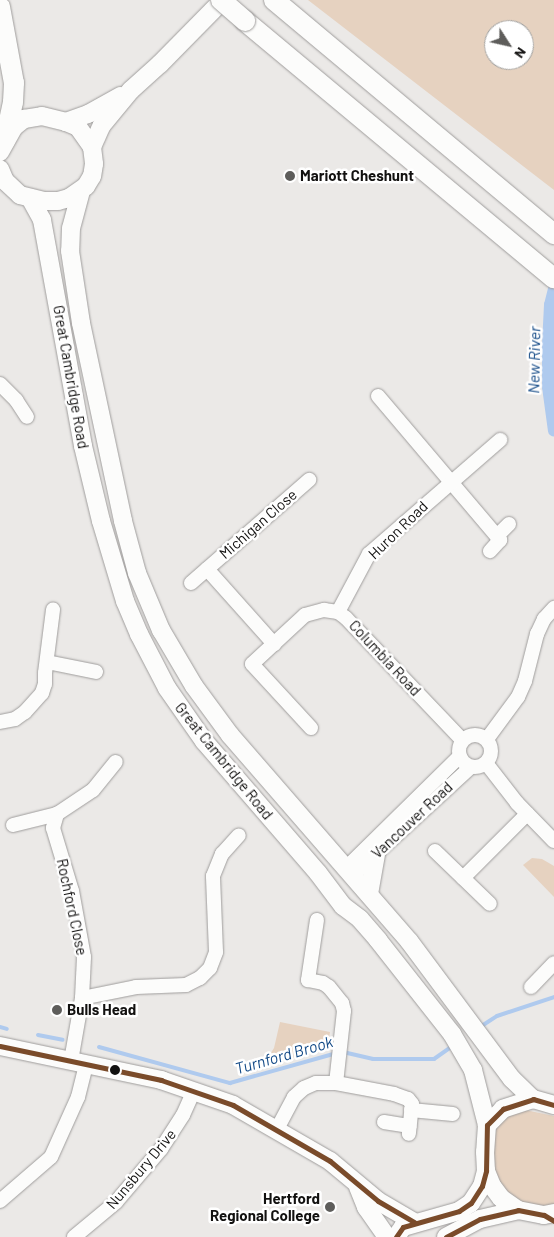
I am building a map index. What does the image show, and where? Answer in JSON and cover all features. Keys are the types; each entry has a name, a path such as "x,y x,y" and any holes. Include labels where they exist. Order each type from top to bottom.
{"highway":[{"path":"222,0 554,278"},
{"path":"274,0 554,234"},
{"path":"0,7 14,83 13,102 2,146"}],"main road":[{"path":"92,147 102,125 131,90 160,64 222,0"},
{"path":"66,122 88,114 131,90"},
{"path":"0,192 58,202 80,191 92,176 94,164 92,147 78,127 66,122 32,116 14,126 2,146"},
{"name":"Great Cambridge Road","path":"0,169 5,181 25,197 42,220 83,446 101,521 117,576 139,634 167,688 204,741 347,910 360,919 409,976 452,1034 466,1057 480,1090 487,1125 486,1170"},
{"name":"Great Cambridge Road","path":"80,191 71,228 70,251 79,314 123,522 149,602 175,655 210,710 348,873 409,940 512,1079 533,1099"},
{"path":"369,894 376,855"},
{"path":"324,881 348,873 345,890 354,904 360,919"},
{"path":"0,1046 146,1076 194,1090 233,1105 330,1161 356,1184 412,1220 433,1224 444,1237 480,1219 518,1210 551,1216"},
{"path":"487,1125 503,1109 533,1099 554,1105"},
{"path":"486,1170 492,1186 501,1198 518,1210"},
{"path":"396,1237 403,1227 412,1220 459,1212 471,1203 482,1186 486,1170"},
{"path":"356,1184 366,1206 387,1237"}],"street":[{"path":"0,384 16,400 27,417"},
{"path":"378,396 498,538"},
{"name":"Huron Road","path":"338,612 369,554 450,481 500,440"},
{"name":"Michigan Close","path":"191,582 309,480"},
{"path":"490,551 509,524"},
{"name":"Michigan Close","path":"207,569 274,644"},
{"path":"487,739 518,697 525,681 537,634 544,618 554,608"},
{"path":"0,722 15,719 37,701 46,684 53,610"},
{"name":"Columbia Road","path":"311,728 252,664 312,612 324,610 338,612 366,637 462,740"},
{"path":"47,662 96,672"},
{"path":"472,735 482,736 487,739 492,751 486,763 471,767 463,762 459,749 462,740 472,735"},
{"name":"Vancouver Road","path":"348,873 460,756"},
{"path":"13,825 56,814 94,790 116,762"},
{"path":"486,763 527,814 554,841"},
{"name":"Vancouver Road","path":"348,873 376,855 471,767"},
{"name":"Rochford Close","path":"0,1201 51,1157 78,1097 84,957 70,883 53,828 56,814"},
{"path":"463,878 527,814"},
{"path":"82,998 136,987 186,985 200,978 210,968 216,952 213,876 222,854 239,835"},
{"path":"435,851 490,904"},
{"path":"317,920 308,980 323,983 336,994 342,1003 345,1016 336,1083"},
{"path":"531,987 554,963"},
{"path":"277,1129 294,1097 304,1088 316,1083 336,1083 394,1094 408,1099 412,1104 409,1130 384,1122"},
{"name":"Nunsbury Drive","path":"74,1237 116,1202 161,1149 183,1115 194,1090"},
{"path":"411,1110 453,1114"}],"shaded area":[{"path":"308,0 554,0 554,190"},
{"path":"532,858 542,859 554,866 554,897 523,865"},
{"path":"280,1022 330,1032 327,1050 263,1065 274,1048"},
{"path":"525,1110 554,1116 554,1205 540,1206 522,1202 513,1197 501,1186 494,1171 496,1129 505,1117"}],"waterway":[{"name":"New River","path":"554,289 550,305 548,345 548,387 554,431"},
{"name":"Turnford Brook","path":"480,1027 497,1016 554,997"},
{"name":"Turnford Brook","path":"0,1027 7,1029"},
{"name":"Turnford Brook","path":"38,1035 63,1040"},
{"name":"Turnford Brook","path":"343,1052 373,1059 434,1059 454,1045"},
{"name":"Turnford Brook","path":"99,1047 230,1083 337,1053"}],"transit line":[{"path":"0,1046 161,1080 233,1105 330,1161 378,1201 414,1222"},
{"path":"396,1237 403,1227 459,1211 471,1203 482,1186 486,1171 487,1125 503,1109 533,1099 554,1105"},
{"path":"446,1237 480,1219 518,1210 544,1215 554,1221"}],"place":[{"name":"Mariott Cheshunt","path":"290,176"},
{"name":"Bulls Head","path":"57,1010"},
{"name":"Hertford Regional College","path":"330,1207"}]}
